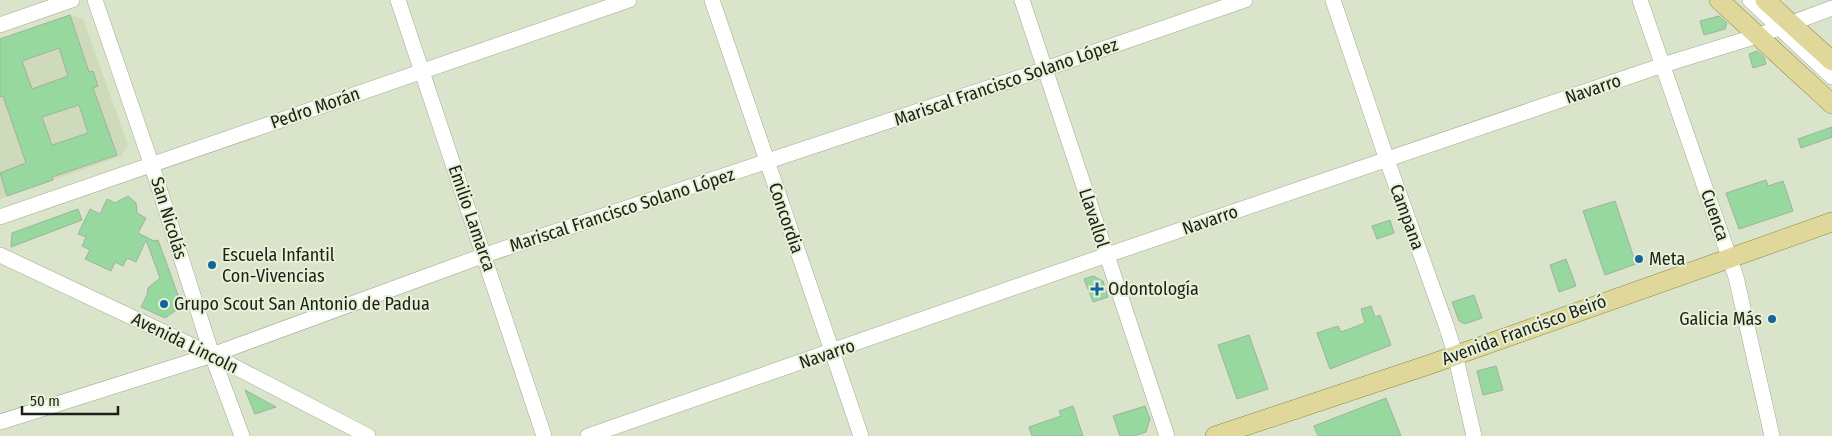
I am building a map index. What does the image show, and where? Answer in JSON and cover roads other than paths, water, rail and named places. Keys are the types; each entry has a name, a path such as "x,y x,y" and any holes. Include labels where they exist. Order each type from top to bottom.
{"main road":[{"path":"1719,0 1832,61"},
{"path":"1765,0 1773,29 1832,104"},
{"name":"Avenida Francisco Beiró","path":"1215,436 1434,363 1832,222"}],"street":[{"path":"0,25 72,0"},
{"name":"San Nicolás","path":"95,0 152,166 212,355 242,436"},
{"name":"Emilio Lamarca","path":"398,0 485,255 544,436"},
{"name":"Pedro Morán","path":"0,217 629,0"},
{"name":"Concordia","path":"712,0 861,436"},
{"name":"Llavallol","path":"1022,0 1167,436"},
{"name":"Mariscal Francisco Solano López","path":"0,422 212,355 485,255 1045,70 1244,0"},
{"name":"Campana","path":"1333,0 1455,354 1474,436"},
{"name":"Cuenca","path":"1640,0 1730,257 1772,436"},
{"path":"1733,0 1773,29 1832,77"},
{"path":"1750,0 1773,29 1832,92"},
{"name":"Navarro","path":"588,436 1107,255 1832,8"},
{"name":"Avenida Lincoln","path":"0,256 212,355 368,436"}],"place":[{"name":"Meta","path":"1639,259"},
{"name":"Escuela Infantil Con-Vivencias","path":"212,265"},
{"name":"Odontología","path":"1097,289"},
{"name":"Grupo Scout San Antonio de Padua","path":"164,304"},
{"name":"Galicia Más","path":"1772,319"}]}
